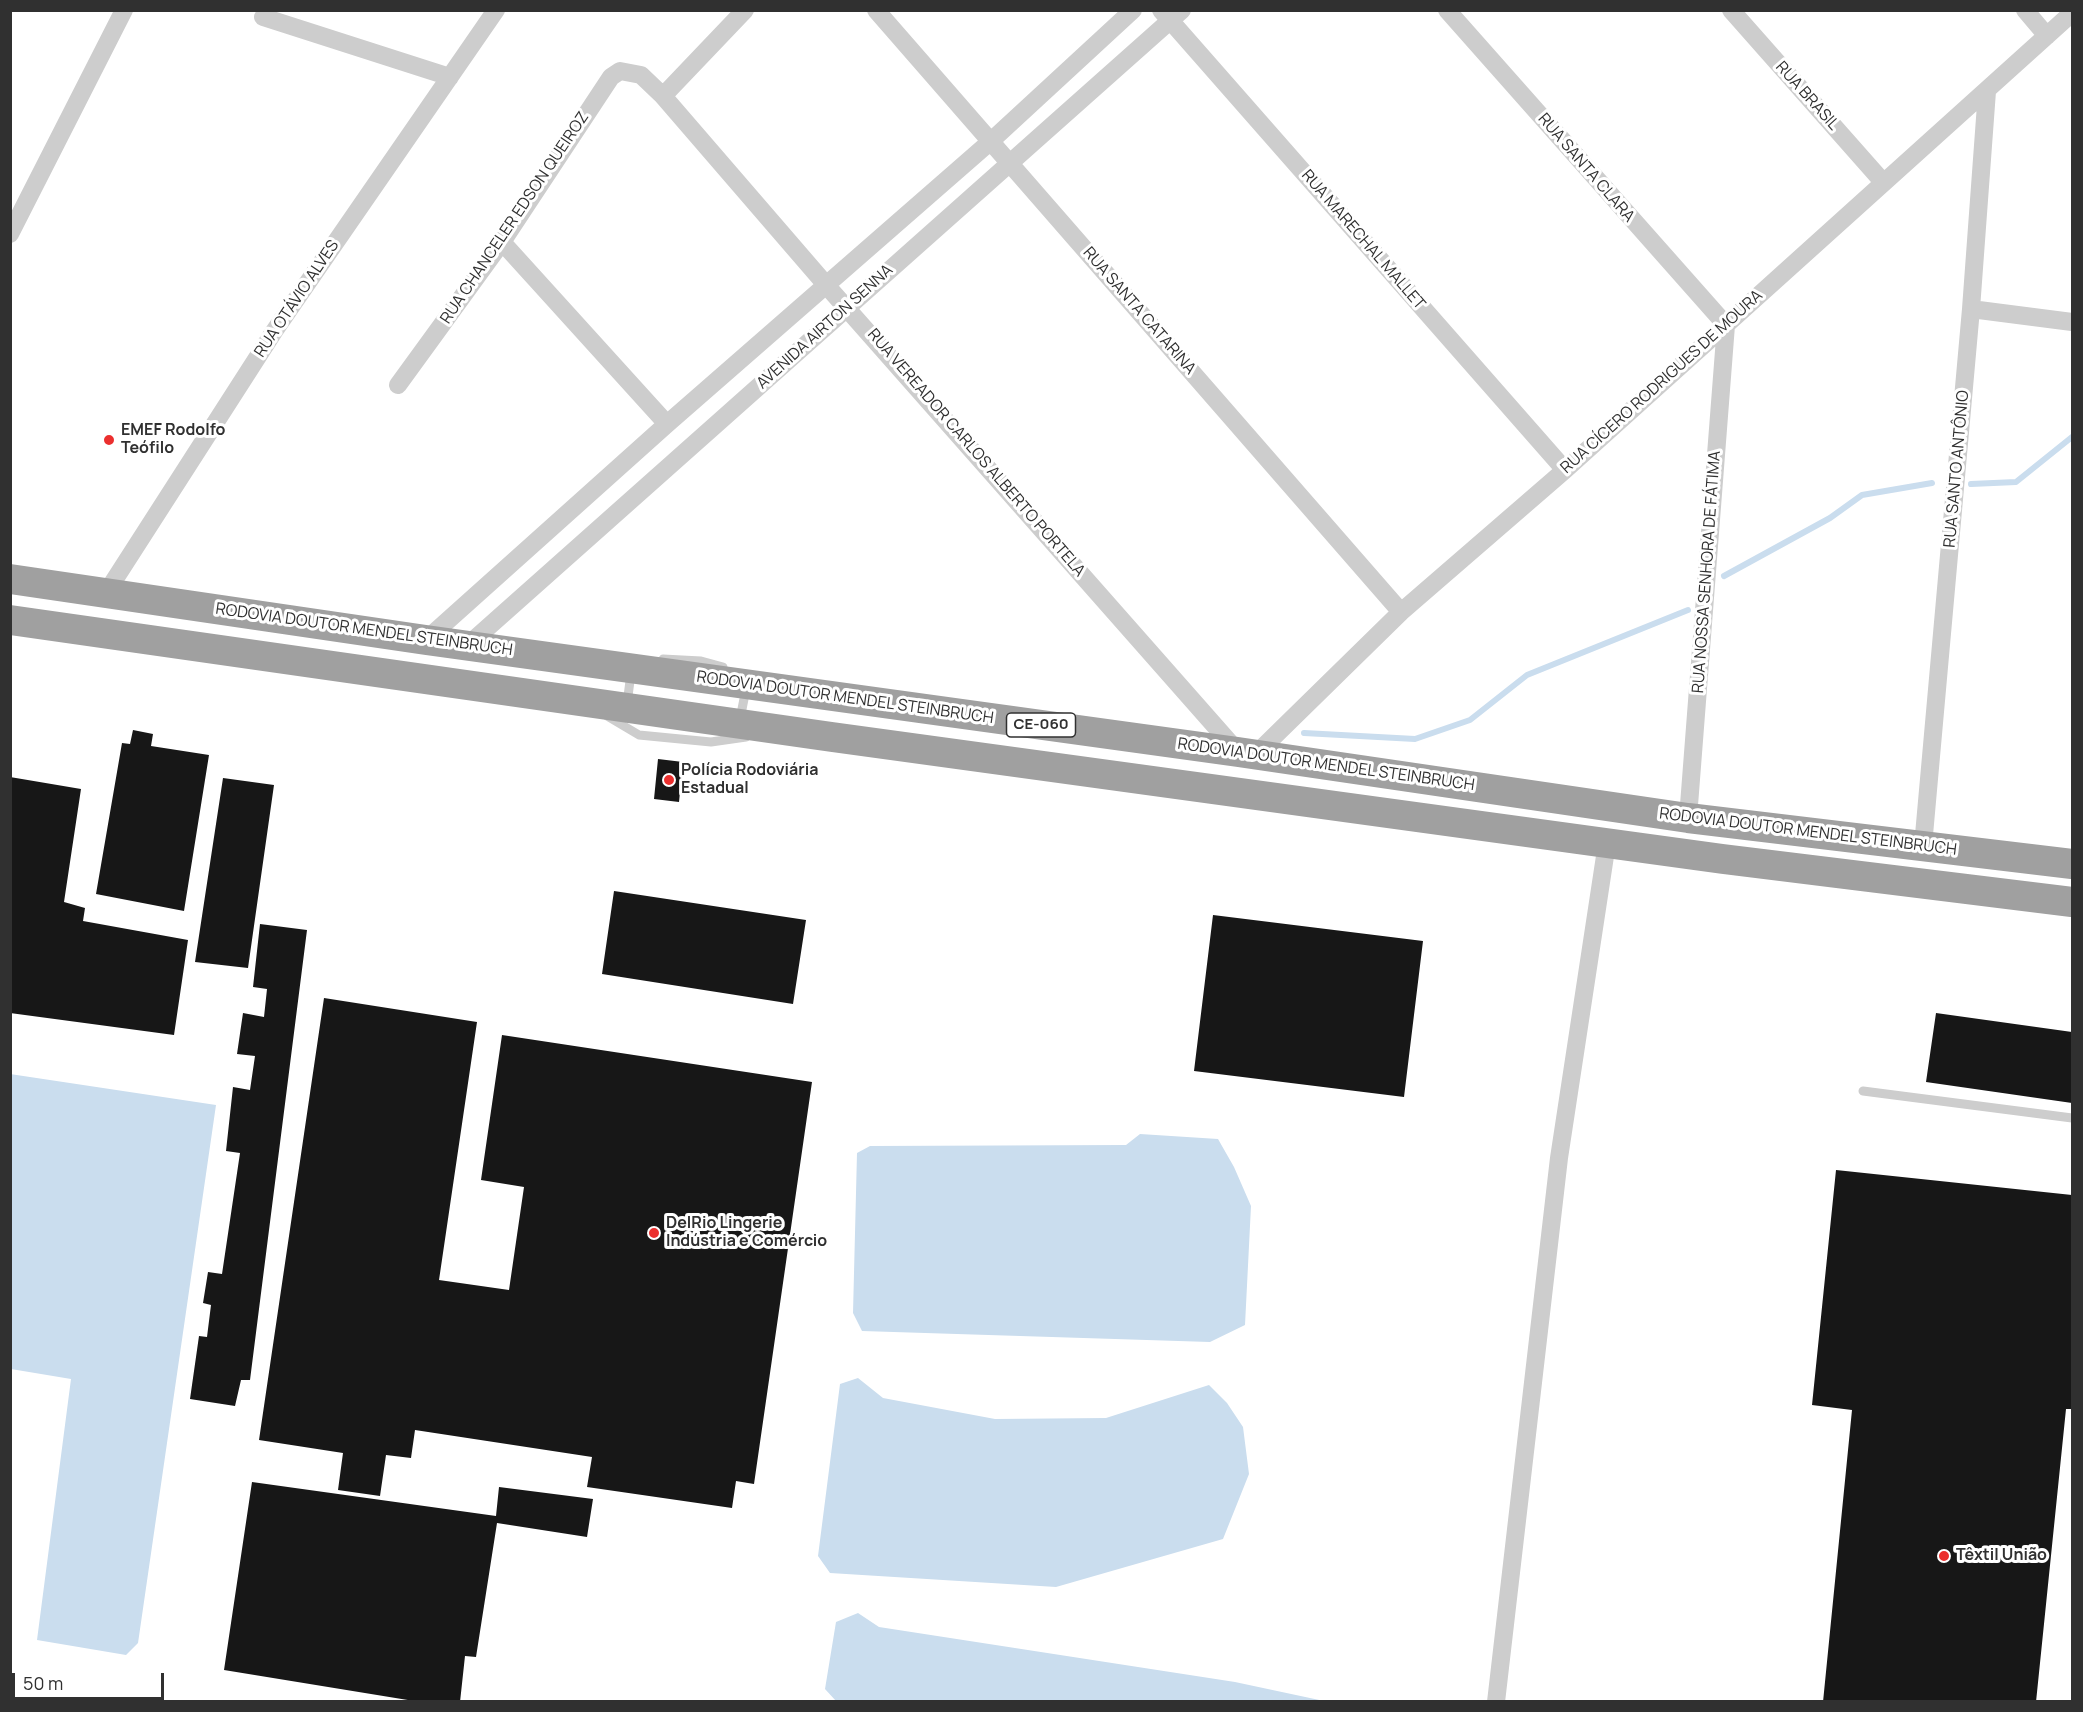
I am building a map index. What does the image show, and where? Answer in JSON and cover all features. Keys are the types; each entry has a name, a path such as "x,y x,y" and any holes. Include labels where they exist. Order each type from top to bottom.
{"highway":[{"name":"RODOVIA DOUTOR MENDEL STEINBRUCH","path":"10,579 426,640 1246,753 1688,818 2073,864"},
{"name":"CE-060","path":"10,620 740,725 1607,843 2073,902"}],"street":[{"path":"10,234 124,10"},
{"name":"RUA OTÁVIO ALVES","path":"106,593 275,330 496,10"},
{"path":"663,96 746,10"},
{"name":"RUA SANTA CATARINA","path":"876,10 1401,612"},
{"name":"AVENIDA AIRTON SENNA","path":"426,640 667,424 992,141 1133,10"},
{"name":"RUA SANTA CLARA","path":"1447,10 1726,326"},
{"name":"RUA BRASIL","path":"1731,10 1883,182"},
{"path":"2025,10 2047,36"},
{"name":"RUA CÍCERO RODRIGUES DE MOURA","path":"1246,753 1401,612 1726,326 2073,13"},
{"name":"AVENIDA AIRTON SENNA","path":"468,645 1010,162 1171,14"},
{"name":"RUA MARECHAL MALLET","path":"1171,14 1565,470"},
{"path":"263,17 450,77"},
{"name":"RUA CHANCELER EDSON QUEIROZ","path":"398,385 502,242 611,76 620,71 641,75"},
{"name":"RUA VEREADOR CARLOS ALBERTO PORTELA","path":"641,75 663,96 827,286 1246,753"},
{"name":"RUA SANTO ANTÔNIO","path":"1923,846 1971,309 1987,91"},
{"path":"502,242 667,424"},
{"path":"1971,309 2073,322"},
{"name":"RUA NOSSA SENHORA DE FÁTIMA","path":"1688,818 1726,326"},
{"path":"698,397 720,420"},
{"path":"1496,1701 1559,1158 1607,843"}],"lane":[{"path":"627,708 632,668"},
{"path":"740,725 748,684"},
{"path":"585,701 639,735 711,742 780,729"},
{"path":"1863,1091 2073,1118"}],"water":[{"path":"10,1074 216,1105 138,1643 126,1655 37,1640 71,1379 11,1369"},
{"path":"1140,1134 1218,1139 1234,1167 1251,1206 1245,1325 1210,1342 862,1331 853,1313 857,1153 870,1146 1126,1145"},
{"path":"858,1378 883,1398 995,1419 1106,1418 1209,1385 1227,1403 1243,1427 1249,1474 1223,1539 1056,1587 830,1573 818,1556 840,1384"},
{"path":"858,1613 879,1627 1235,1682 1324,1701 836,1701 825,1689 836,1622"}],"building":[{"path":"133,730 153,734 151,746 209,755 184,911 96,894 122,743 130,744"},
{"name":"Polícia Rodoviária Estadual","path":"658,759 683,762 679,802 654,799"},
{"path":"10,777 81,789 64,902 85,908 83,921 188,940 174,1035 10,1013"},
{"path":"223,778 274,785 248,968 195,962"},
{"path":"614,891 806,920 793,1004 602,974"},
{"path":"1213,915 1423,941 1404,1097 1194,1071"},
{"path":"260,924 307,930 250,1380 241,1380 235,1406 190,1399 199,1336 207,1337 211,1305 203,1303 208,1272 222,1274 240,1153 226,1151 233,1087 250,1090 255,1056 237,1054 243,1013 264,1017 267,989 253,987"},
{"name":"DelRio Lingerie Indústria e Comércio","path":"324,998 477,1022 439,1280 509,1290 524,1187 481,1180 502,1035 812,1082 754,1484 736,1481 732,1508 587,1487 592,1457 415,1430 411,1458 386,1455 380,1496 338,1490 343,1453 259,1440"},
{"path":"1936,1013 2072,1032 2072,1103 1926,1082"},
{"name":"Têxtil União","path":"1836,1170 2072,1195 2072,1409 2066,1409 2036,1702 1823,1702 1852,1410 1812,1405"},
{"path":"252,1482 496,1516 499,1487 593,1499 587,1537 497,1523 476,1657 465,1656 460,1702 420,1702 224,1670"}],"waterway":[{"path":"1971,484 2016,482 2072,437"},
{"path":"1724,576 1830,518 1862,495 1932,483"},
{"path":"1304,733 1415,739 1470,720 1527,675 1688,610"}],"place":[{"name":"EMEF Rodolfo Teófilo","path":"109,440"},
{"name":"Polícia Rodoviária Estadual","path":"669,780"},
{"name":"DelRio Lingerie Indústria e Comércio","path":"654,1233"},
{"name":"Têxtil União","path":"1944,1556"}]}
